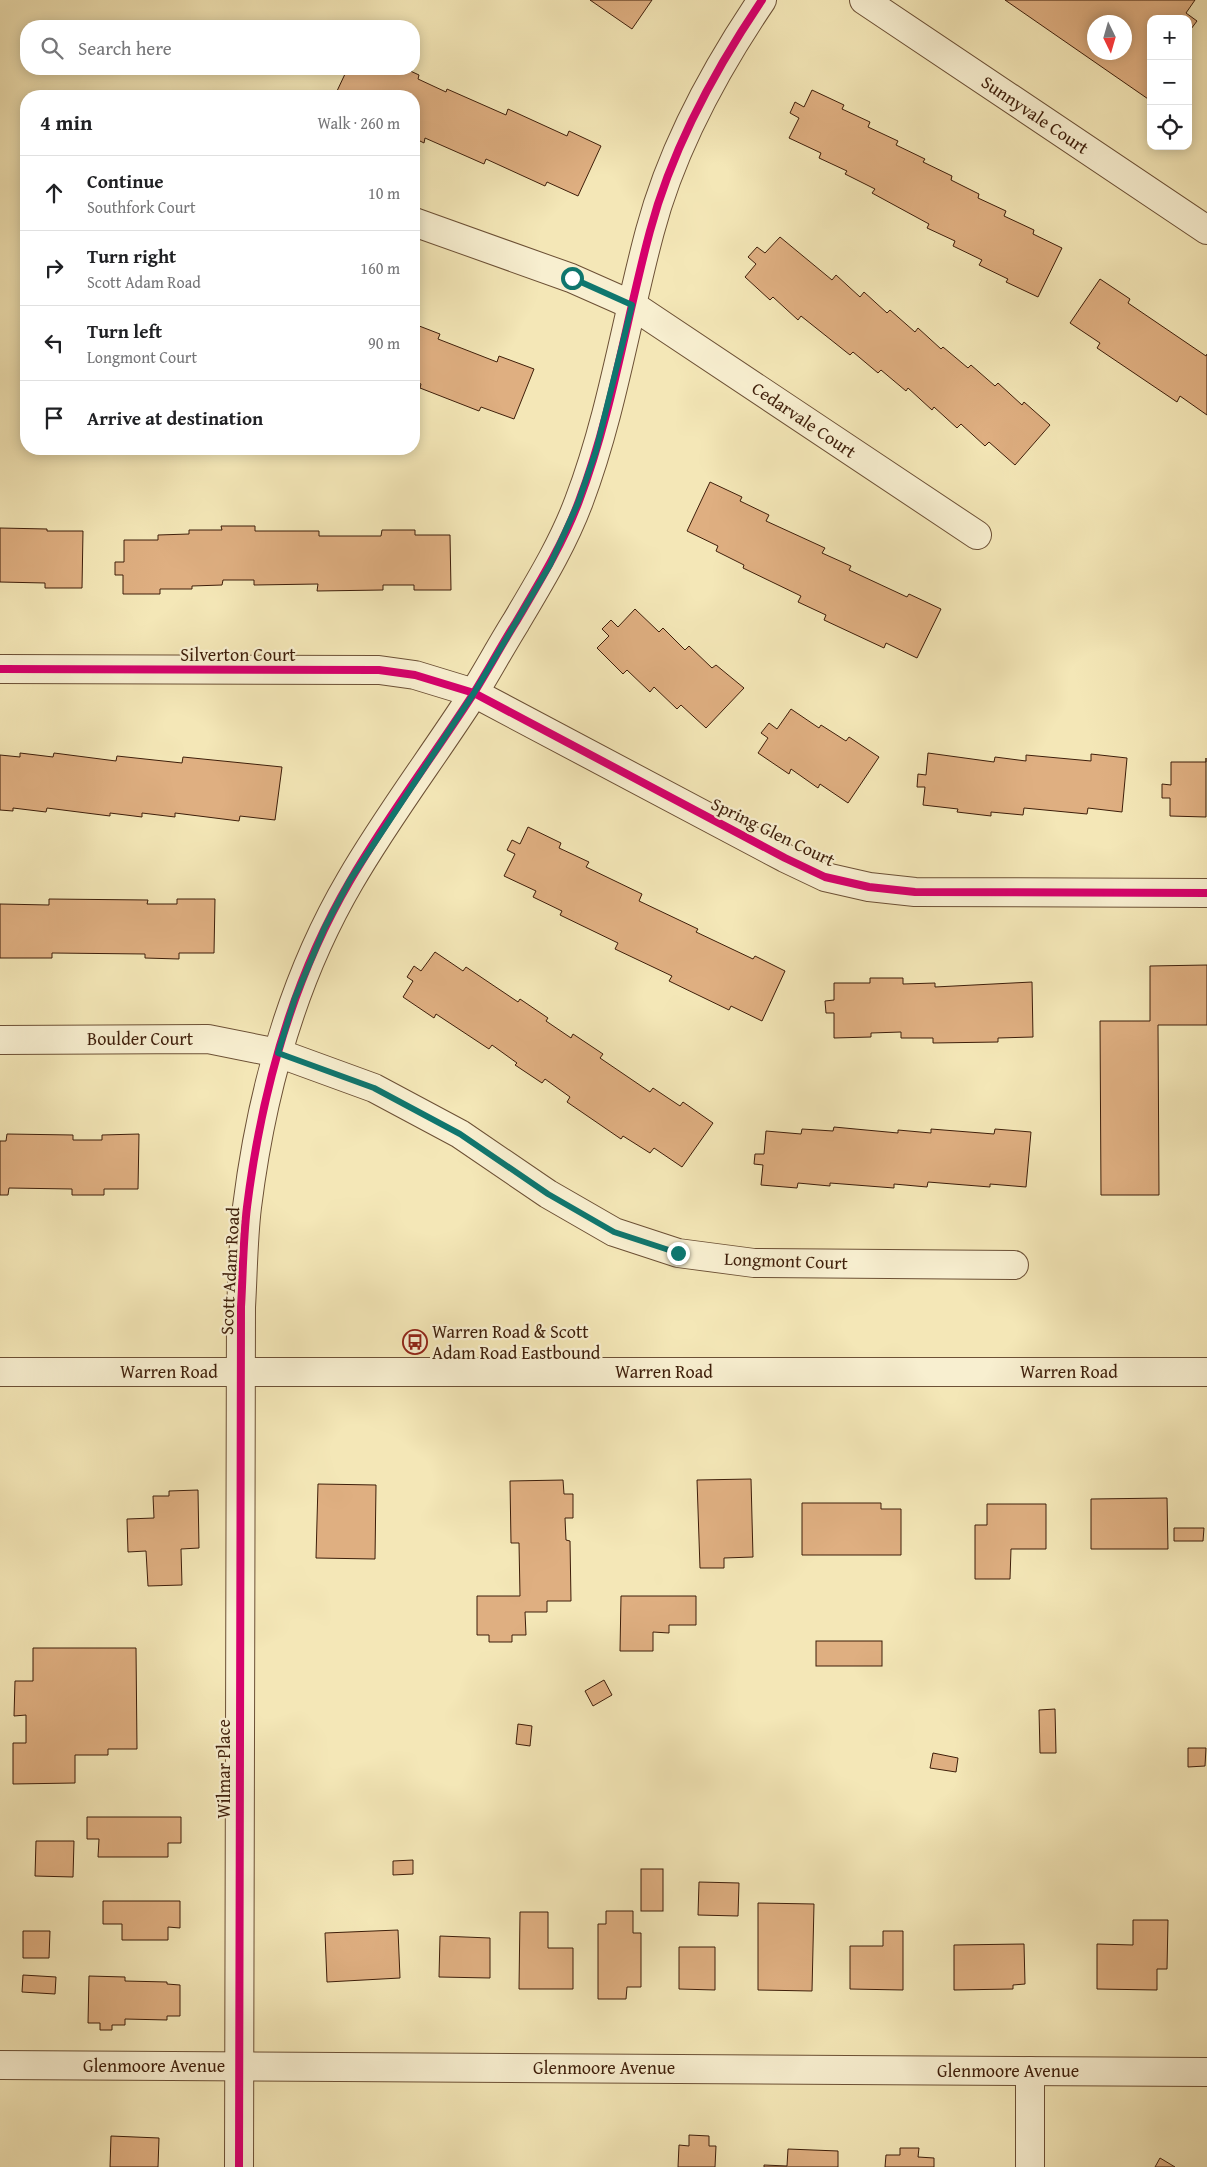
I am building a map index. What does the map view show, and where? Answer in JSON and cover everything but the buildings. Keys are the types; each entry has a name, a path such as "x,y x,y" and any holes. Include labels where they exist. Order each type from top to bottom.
{"street":[{"name":"Scott Adam Road","path":"240,1372 241,1307 247,1210 256,1152 278,1053 295,998 333,912 356,872 474,693 550,565 578,503 596,451 650,228 667,177 690,123 720,64 762,0"},
{"name":"Sunnyvale Court","path":"864,0 1207,230"},
{"name":"Cedarvale Court","path":"420,224 572,278 632,305 977,535"},
{"name":"Silverton Court","path":"0,669 379,670 415,675 474,693"},
{"name":"Spring Glen Court","path":"474,693 776,853 825,876 869,887 915,892 1207,893"},
{"name":"Boulder Court","path":"0,1040 208,1039 278,1053"},
{"name":"Longmont Court","path":"278,1053 374,1088 460,1134 548,1194 614,1232 678,1253 754,1263 1014,1265"},
{"name":"Warren Road","path":"0,1372 1207,1372"},
{"name":"Wilmar Place","path":"239,2167 240,1372"},
{"name":"Glenmoore Avenue","path":"0,2065 1207,2072"},
{"path":"1030,2071 1030,2167"}],"cycle path":[{"path":"239,2167 241,1307 247,1207 253,1165 270,1081 296,998 311,958 329,919 379,834 478,687 566,533 591,468 601,435 641,265 659,200 670,170 682,140 711,82 762,0"},
{"path":"0,669 379,670 415,675 474,693 785,858 825,877 869,887 915,892 1207,893"}],"place":[{"name":"Warren Road & Scott Adam Road Eastbound","path":"415,1342"}],"route":[{"path":"572,278 632,305 596,451 578,503 550,565 474,693 350,880 325,927 295,998 278,1053 374,1088 460,1134 548,1194 614,1232 678,1253"}]}
